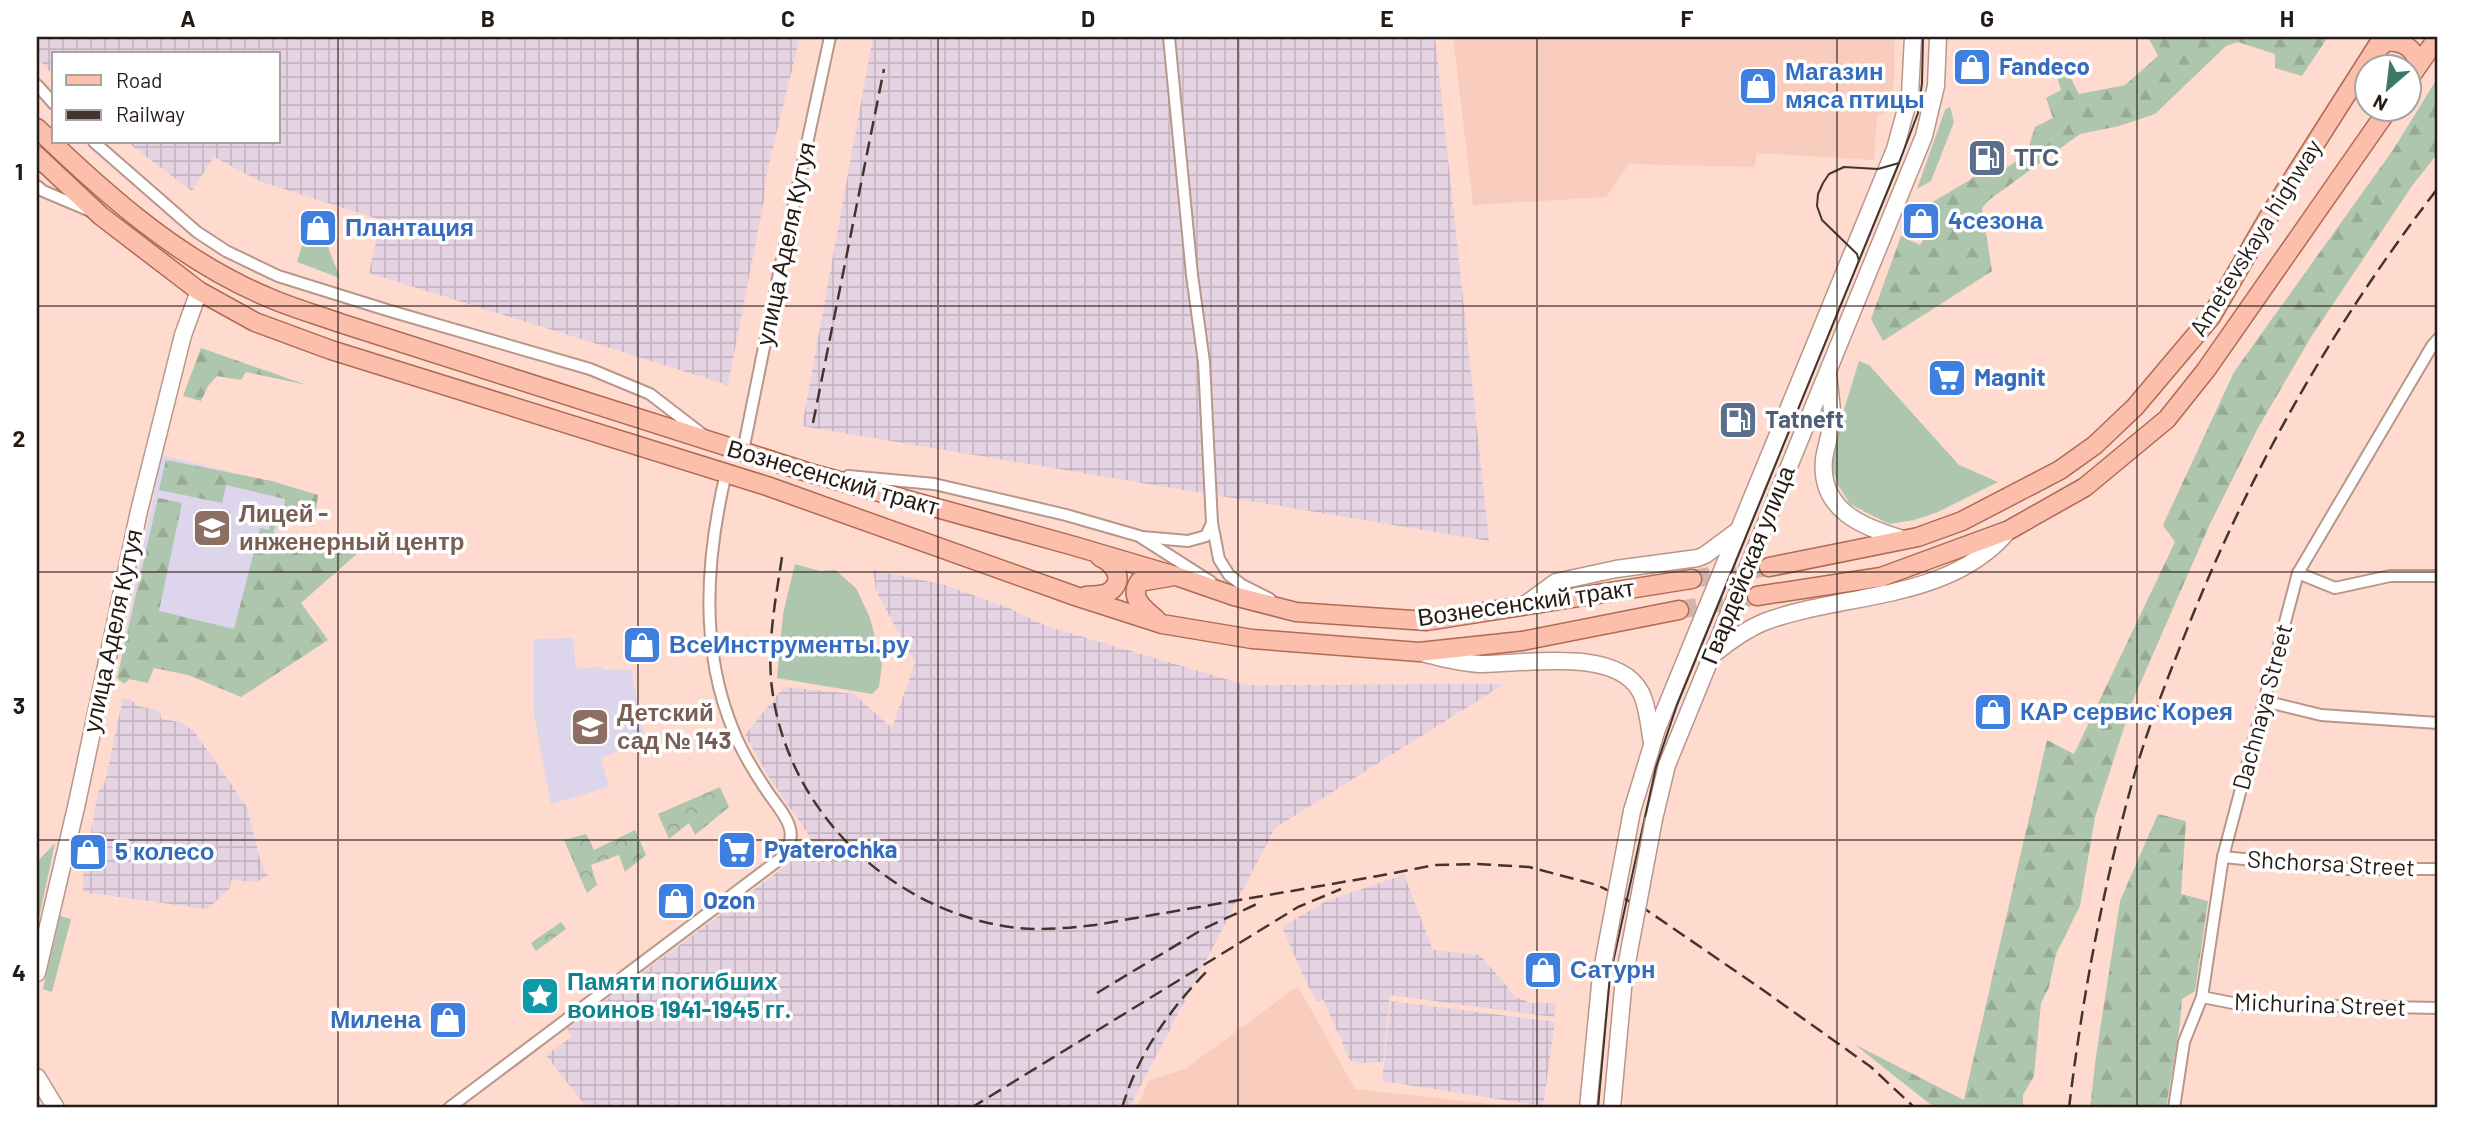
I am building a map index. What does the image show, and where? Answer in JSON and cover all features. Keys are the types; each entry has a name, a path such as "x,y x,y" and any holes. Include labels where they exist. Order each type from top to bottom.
{"main road":[{"name":"Гвардейская улица","path":"1588,1108 1601,975 1632,811 1653,744 1738,530 1895,149 1910,95 1913,37"},
{"name":"Гвардейская улица","path":"1612,1108 1624,978 1667,765 1924,136 1936,86 1938,37"},
{"name":"Ametevskaya highway","path":"2373,52 2383,37"},
{"path":"2422,60 2438,37"},
{"path":"2374,52 2385,42 2399,42 2413,52"},
{"name":"Ametevskaya highway","path":"1769,567 1917,537 1962,520 2060,470 2095,445 2135,407 2211,317 2352,86"},
{"name":"Ametevskaya highway","path":"1757,596 1881,577 2009,530 2085,487 2167,419 2206,370 2379,122"},
{"name":"Вознесенский тракт","path":"37,128 52,142"},
{"name":"Вознесенский тракт","path":"54,144 98,185 167,240 209,268 264,296 807,472 1074,546 1234,596 1296,612 1427,621 1692,579"},
{"name":"Вознесенский тракт","path":"37,156 101,216 199,291 255,322 331,350 726,473 1078,597 1163,624 1252,639 1419,652 1522,641 1679,610"},
{"name":"улица Аделя Кутуя","path":"37,973 79,794 139,511 183,335 199,291"},
{"path":"1828,370 1832,418 1824,459 1824,480 1832,498 1857,522 1875,531 1903,539"},
{"path":"1523,606 1556,583 1616,569 1698,558 1738,530"},
{"path":"1713,655 1737,636 1765,622 1881,596 1951,574 1982,557 1998,544 2009,530"},
{"path":"1074,546 1107,561 1115,569 1118,578 1117,584 1107,594 1078,597"},
{"path":"1163,624 1142,606 1135,596 1136,587 1139,582 1147,580 1179,577"},
{"path":"1419,652 1459,662 1483,664 1544,660 1600,665 1618,671 1640,690 1653,744"},
{"path":"37,1077 56,1108"}],"street":[{"name":"улица Аделя Кутуя","path":"743,450 830,37"},
{"path":"1169,37 1192,275 1204,362 1212,523 1219,559 1229,576 1242,585 1296,612"},
{"path":"37,85 52,104"},
{"path":"96,144 197,232 226,251 267,271 359,302 590,369 650,394 709,441"},
{"path":"37,186 101,216"},
{"name":"Dachnaya Street","path":"2174,1108 2184,1042 2202,997 2224,858 2298,573 2438,339"},
{"path":"807,472 934,484 1066,515 1139,536 1188,541 1206,536 1212,523"},
{"path":"449,1108 780,859 789,844 790,828 786,819 756,775 733,731 722,699 712,653 709,621 710,578 716,517 726,473"},
{"path":"1139,536 1234,596"},
{"path":"2298,573 2335,588 2390,576 2438,576"},
{"path":"2264,701 2321,715 2438,723"},
{"name":"Shchorsa Street","path":"2224,858 2349,869 2438,869"},
{"name":"Michurina Street","path":"2202,997 2238,1004 2438,1009"}],"shaded area":[{"path":"37,37 800,37 766,176 764,200 728,385 369,273 381,220 262,182 214,157 192,191 130,144 280,144 280,52 52,52 52,74 37,58"},
{"path":"873,37 1435,37 1489,541 802,426"},
{"path":"1453,37 1895,37 1893,110 1877,116 1874,160 1756,153 1755,167 1629,164 1606,197 1473,205"},
{"name":"Лицей - инженерный центр","path":"162,455 287,486 246,662 192,667 122,650"},
{"path":"873,570 945,585 1009,608 1046,626 1246,685 1504,684 1275,828 1129,1108 587,1108 546,1055 572,1037 567,1029 815,844 770,779 745,735 784,687 854,694 892,728 915,663 876,591"},
{"name":"Детский сад № 143","path":"573,638 576,669 631,669 645,740 601,758 609,787 551,804 534,714 534,639"},
{"path":"123,698 131,700 137,706 160,712 161,719 179,722 193,730 247,807 260,860 268,876 256,882 231,880 230,888 207,909 83,892 83,876 98,792 105,782"},
{"path":"1404,875 1433,950 1480,955 1516,997 1531,1003 1554,1003 1554,1017 1390,995 1383,1062 1360,1063 1350,1060 1323,999 1317,1001 1308,986 1282,927 1326,901"},
{"path":"1298,986 1355,1089 1526,1108 1137,1108 1149,1080 1185,1069"},
{"path":"1391,1001 1555,1022 1543,1106 1382,1081"}],"green space":[{"path":"2328,37 2302,76 2275,68 2275,54 2238,42 2226,46 2155,114 2119,126 2080,134 1989,200 1982,208 1992,271 1883,341 1871,319 1901,236 1920,245 1936,219 1924,207 1970,180 1994,159 2003,170 2026,155 2035,127 2053,118 2046,98 2061,90 2057,77 2067,71 2079,94 2125,85 2158,56 2149,39"},
{"path":"2438,77 2438,153 2412,186 2311,337 2258,428 2209,526 2133,700 2095,817 2080,906 2056,954 2049,987 2041,1003 2034,1076 2023,1095 2023,1108 1935,1108 1854,1044 1964,1100 2047,740 2074,754 2175,542 2163,525 2234,372 2410,122 2422,122 2422,103"},
{"path":"1950,107 1954,122 1931,181 1917,189 1945,110"},
{"path":"306,243 328,247 340,278 297,262 302,246"},
{"path":"201,348 307,385 246,372 241,380 217,376 208,386 201,401 183,396"},
{"path":"1859,361 1869,365 1959,465 1998,482 1938,512 1889,524 1850,504 1838,485 1831,464"},
{"path":"166,460 272,481 318,495 314,526 277,521 272,536 317,544 326,535 369,543 301,603 328,640 241,697 188,675 154,668 148,683 129,679 124,684 117,678 158,498 182,503 159,611 234,629 260,528 269,530 272,517 282,518 285,499 226,485 222,503 159,490"},
{"path":"795,564 820,571 835,570 856,588 870,618 882,664 879,687 872,694 777,678 783,614"},
{"path":"720,787 729,807 695,835 689,823 669,839 658,814"},
{"path":"2158,814 2186,821 2181,894 2208,901 2195,991 2182,999 2166,1108 2090,1108 2120,901"},
{"path":"635,830 646,855 625,872 619,855 591,865 597,885 587,893 564,840 586,834 594,850"},
{"path":"55,843 37,928 37,862"},
{"path":"60,916 71,919 52,992 43,989"},
{"path":"561,922 566,929 536,951 531,943"}],"tunnel":[{"path":"1692,579 1769,567"},
{"path":"1679,610 1757,596"}],"tram line":[{"path":"1598,1108 1610,976 1656,767 1677,705 1918,113 1923,37"},
{"path":"1859,261 1857,254 1822,220 1817,206 1818,194 1829,174 1844,167 1878,169 1899,163"}],"railway":[{"path":"813,423 884,69"},
{"path":"2069,1108 2094,946 2111,866 2142,750 2182,642 2234,522 2294,406 2361,295 2438,188"},
{"path":"782,557 770,664 779,725 796,768 819,808 848,844 883,874 922,898 965,916 1010,927 1052,929 1095,925 1435,865 1529,867 1597,885 1645,909 1871,1067 1915,1108"},
{"path":"971,1108 1298,907 1341,889"},
{"path":"1097,993 1203,929 1259,903"},
{"path":"1122,1108 1137,1069 1156,1034 1180,1001 1208,970"}],"place":[{"name":"Fandeco","path":"1972,67"},
{"name":"Магазин мяса птицы","path":"1758,86"},
{"name":"ТГС","path":"1987,158"},
{"name":"4сезона","path":"1921,221"},
{"name":"Плантация","path":"318,228"},
{"name":"Magnit","path":"1947,378"},
{"name":"Tatneft","path":"1738,420"},
{"name":"Лицей - инженерный центр","path":"212,528"},
{"name":"ВсеИнструменты.ру","path":"642,645"},
{"name":"КАР сервис Корея","path":"1993,712"},
{"name":"Детский сад № 143","path":"590,727"},
{"name":"Pyaterochka","path":"737,850"},
{"name":"5 колесо","path":"88,852"},
{"name":"Ozon","path":"676,901"},
{"name":"Сатурн","path":"1543,970"},
{"name":"Памяти погибших воинов 1941-1945 гг.","path":"540,996"},
{"name":"Милена","path":"448,1020"}]}
